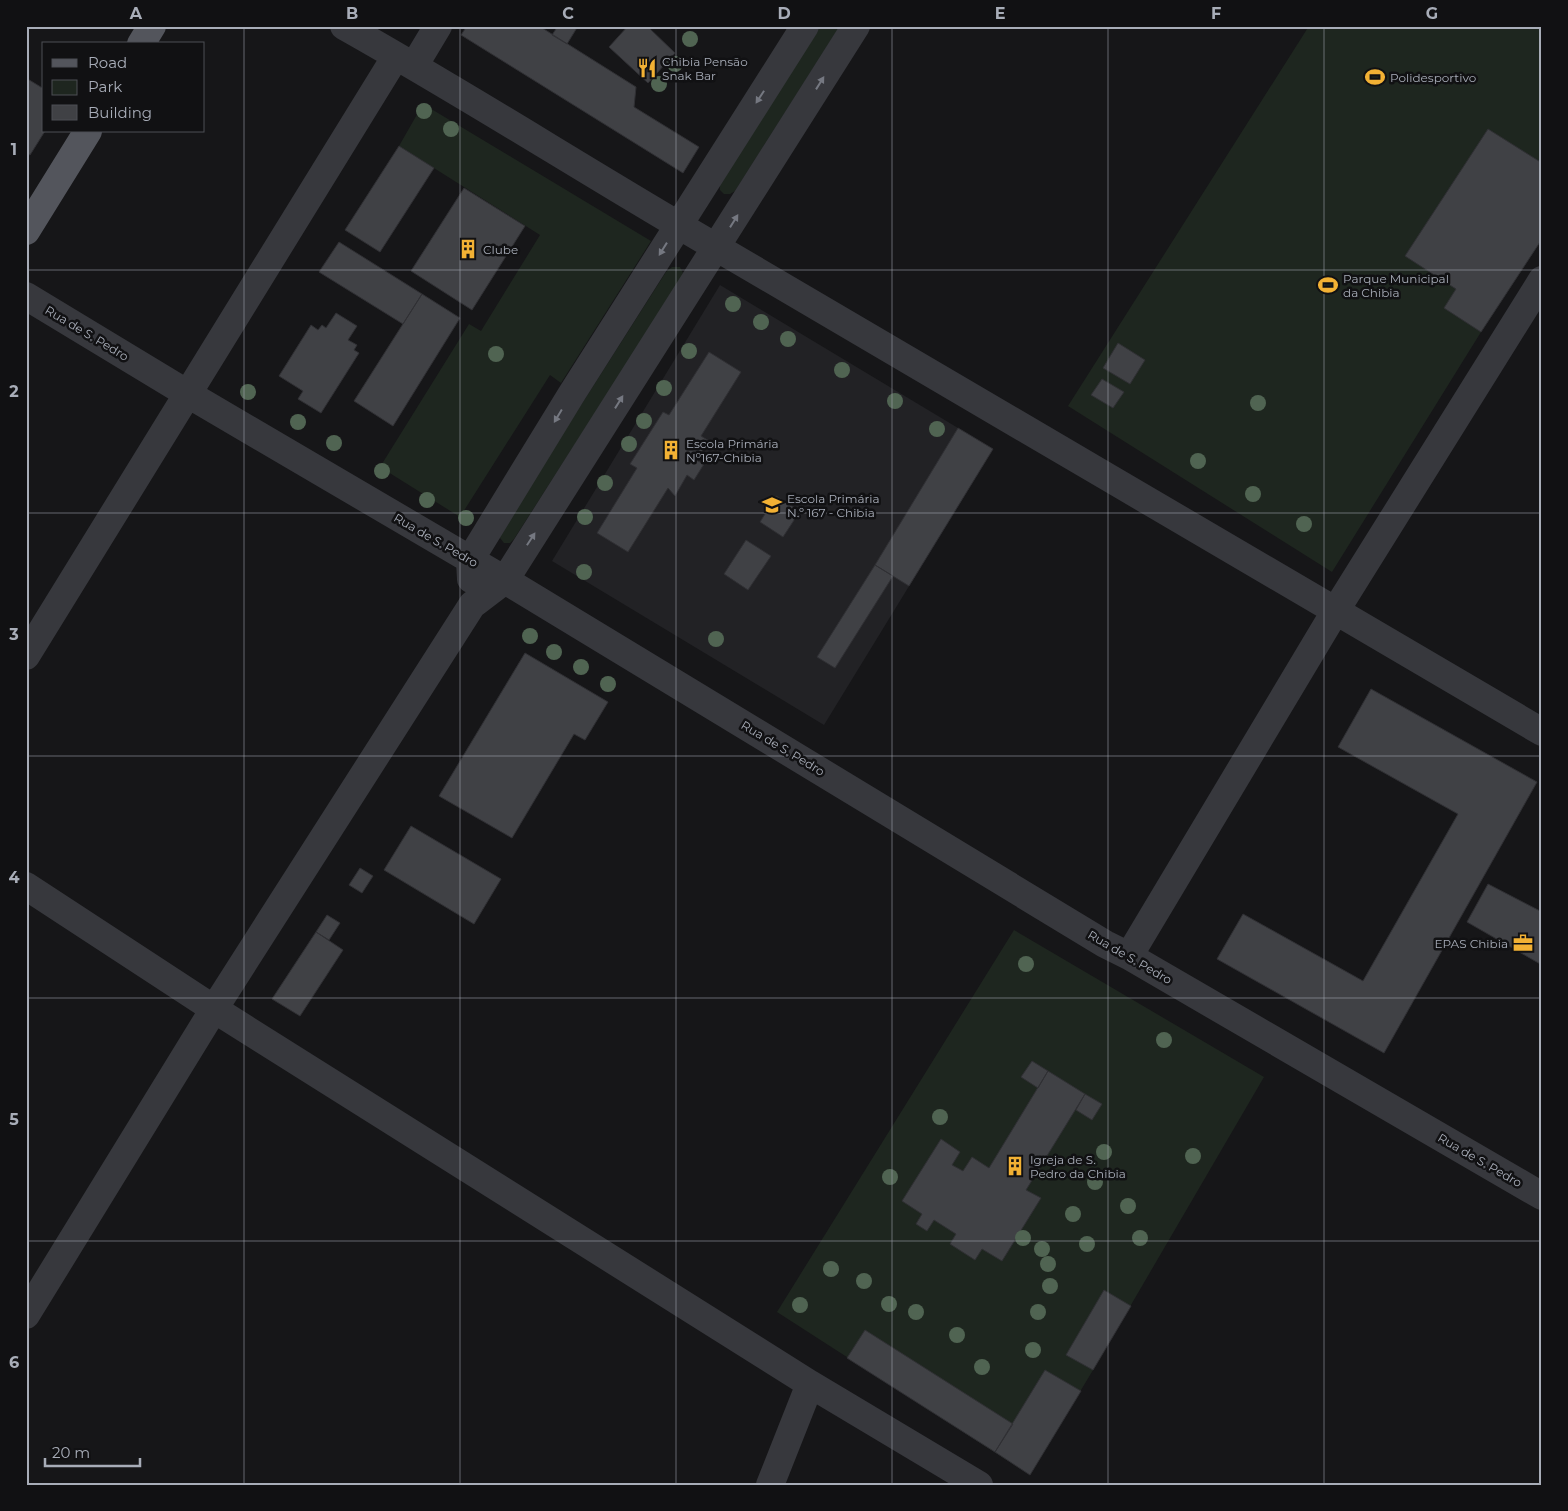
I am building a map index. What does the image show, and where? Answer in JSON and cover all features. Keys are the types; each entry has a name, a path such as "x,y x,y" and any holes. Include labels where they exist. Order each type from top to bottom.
{"main road":[{"path":"143,42 152,26"},
{"path":"26,231 87,132"}],"street":[{"path":"344,26 395,48 678,225 1542,732"},
{"path":"26,656 188,394 395,48 438,26"},
{"path":"472,606 470,560 571,395 805,26"},
{"path":"26,1315 214,1009 472,606 505,580 856,26"},
{"path":"1129,956 1336,610 1542,280"},
{"name":"Rua de S. Pedro","path":"26,296 188,394 505,580 1105,944 1129,956 1542,1196"},
{"path":"26,886 214,1009 810,1384 979,1485"},
{"path":"770,1485 810,1384"}],"shaded area":[{"name":"Escola Primária N.º 167 - Chibia","path":"720,285 993,449 824,725 552,561"}],"green space":[{"path":"821,26 840,26 735,191 730,194 724,194 720,190 720,184"},
{"name":"Parque Municipal da Chibia","path":"1309,26 1542,26 1542,239 1481,332 1332,572 1068,406"},
{"path":"423,104 651,241 561,383 550,375 460,517 380,467 469,324 481,331 540,235 399,146"},
{"path":"672,267 680,267 683,273 681,279 514,539 510,543 504,543 500,538 500,532 666,272"},
{"path":"1014,930 1264,1077 1030,1475 777,1312"}],"building":[{"path":"467,26 539,26 636,87 634,107 699,147 683,173 461,35"},
{"path":"558,26 578,26 567,44 552,35"},
{"name":"Chibia Pensão Snak Bar","path":"628,26 647,26 675,53 648,83 609,47"},
{"path":"26,78 42,88 42,132 44,132 30,155 26,153"},
{"path":"1488,129 1542,163 1542,239 1481,332 1444,308 1456,289 1405,256"},
{"path":"399,146 434,168 380,252 345,230"},
{"name":"Clube","path":"464,188 525,226 472,310 411,271"},
{"path":"339,242 422,294 403,324 319,272"},
{"path":"422,294 460,318 393,426 354,401"},
{"path":"336,313 357,326 348,340 357,345 354,350 359,353 321,413 298,399 303,391 279,376 311,325 318,330 322,325 326,328"},
{"path":"1118,343 1145,360 1130,384 1103,368"},
{"name":"Escola Primária N⁰167-Chibia","path":"709,352 741,372 701,436 709,441 696,460 704,464 694,480 687,475 675,496 668,488 628,552 597,533 637,468 630,464 663,412 669,415"},
{"path":"1102,379 1124,392 1113,408 1091,395"},
{"path":"958,428 993,449 909,586 875,565"},
{"path":"776,496 800,511 783,537 760,522"},
{"path":"746,540 771,556 748,590 724,574"},
{"path":"875,565 893,576 835,668 817,657"},
{"path":"525,653 608,702 585,740 574,734 512,838 439,796"},
{"path":"1371,689 1537,782 1384,1053 1217,959 1243,914 1363,981 1458,814 1338,747"},
{"path":"411,826 501,879 474,924 384,870"},
{"path":"360,868 373,876 362,893 349,885"},
{"name":"EPAS Chibia","path":"1488,884 1542,912 1542,965 1467,922"},
{"path":"327,915 340,923 329,940 316,932"},
{"path":"316,932 343,950 300,1016 272,999"},
{"path":"1032,1061 1048,1071 1038,1088 1021,1077"},
{"name":"Igreja de S. Pedro da Chibia","path":"1048,1071 1085,1094 1026,1190 1041,1198 1002,1261 982,1249 975,1260 950,1244 956,1234 934,1220 927,1231 916,1224 922,1214 902,1201 941,1139 960,1152 952,1165 963,1171 972,1157 989,1168"},
{"path":"1085,1094 1102,1104 1092,1120 1076,1110"},
{"path":"1104,1290 1131,1306 1093,1370 1066,1355"},
{"path":"865,1330 1013,1424 995,1452 847,1358"},
{"path":"1045,1370 1081,1391 1030,1475 995,1452"}],"place":[{"name":"Chibia Pensão Snak Bar","path":"647,68"},
{"name":"Polidesportivo","path":"1375,77"},
{"name":"Clube","path":"468,249"},
{"name":"Parque Municipal da Chibia","path":"1328,285"},
{"name":"Escola Primária N⁰167-Chibia","path":"671,450"},
{"name":"Escola Primária N.º 167 - Chibia","path":"772,505"},
{"name":"EPAS Chibia","path":"1523,943"},
{"name":"Igreja de S. Pedro da Chibia","path":"1015,1166"}]}
